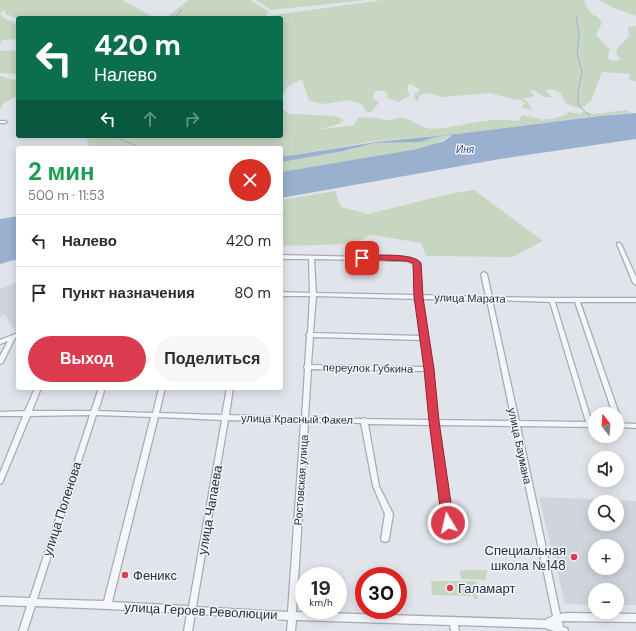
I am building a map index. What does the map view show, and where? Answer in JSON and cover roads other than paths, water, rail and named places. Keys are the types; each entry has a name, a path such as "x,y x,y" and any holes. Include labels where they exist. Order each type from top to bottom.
{"street":[{"path":"0,122 5,122"},
{"path":"619,244 636,283"},
{"path":"283,257 407,259 417,263 419,297 448,523"},
{"name":"Ростовская улица","path":"291,631 309,335 313,294 311,258"},
{"name":"улица Баумана","path":"484,274 515,423 562,631"},
{"name":"улица Марата","path":"283,294 552,300 636,300"},
{"path":"552,300 588,410"},
{"path":"577,300 614,407"},
{"path":"309,335 425,338"},
{"path":"0,342 16,336"},
{"path":"0,362 16,336"},
{"name":"переулок Губкина","path":"307,367 429,369"},
{"path":"0,481 37,390"},
{"name":"улица Поленова","path":"22,631 101,390"},
{"path":"107,605 162,390"},
{"name":"улица Чапаева","path":"188,631 230,390"},
{"name":"улица Красный Факел","path":"0,414 156,414 304,420 434,421 588,425"},
{"path":"364,420 376,486 389,514 385,539"},
{"path":"624,426 636,426"},
{"name":"улица Героев Революции","path":"0,601 107,605 292,616 545,624 562,631"},
{"name":"улица Героев Революции","path":"545,624 558,618 636,618"},
{"path":"454,621 455,631"}],"water":[{"name":"Иня","path":"636,113 636,139 500,159 283,198 283,172 417,149 444,141 451,136 436,137 421,142 374,143 343,151 283,162 283,157 376,142 456,134 599,116"},
{"path":"16,216 16,260 0,264 0,219"}],"waterway":[{"path":"176,16 181,10"},
{"path":"576,15 579,35 577,54 582,72 578,91 578,104 590,117"},
{"path":"120,138 135,146"}],"place":[{"name":"Специальная школа №148","path":"574,557"},
{"name":"Феникс","path":"125,575"},
{"name":"Галамарт","path":"450,588"}]}
